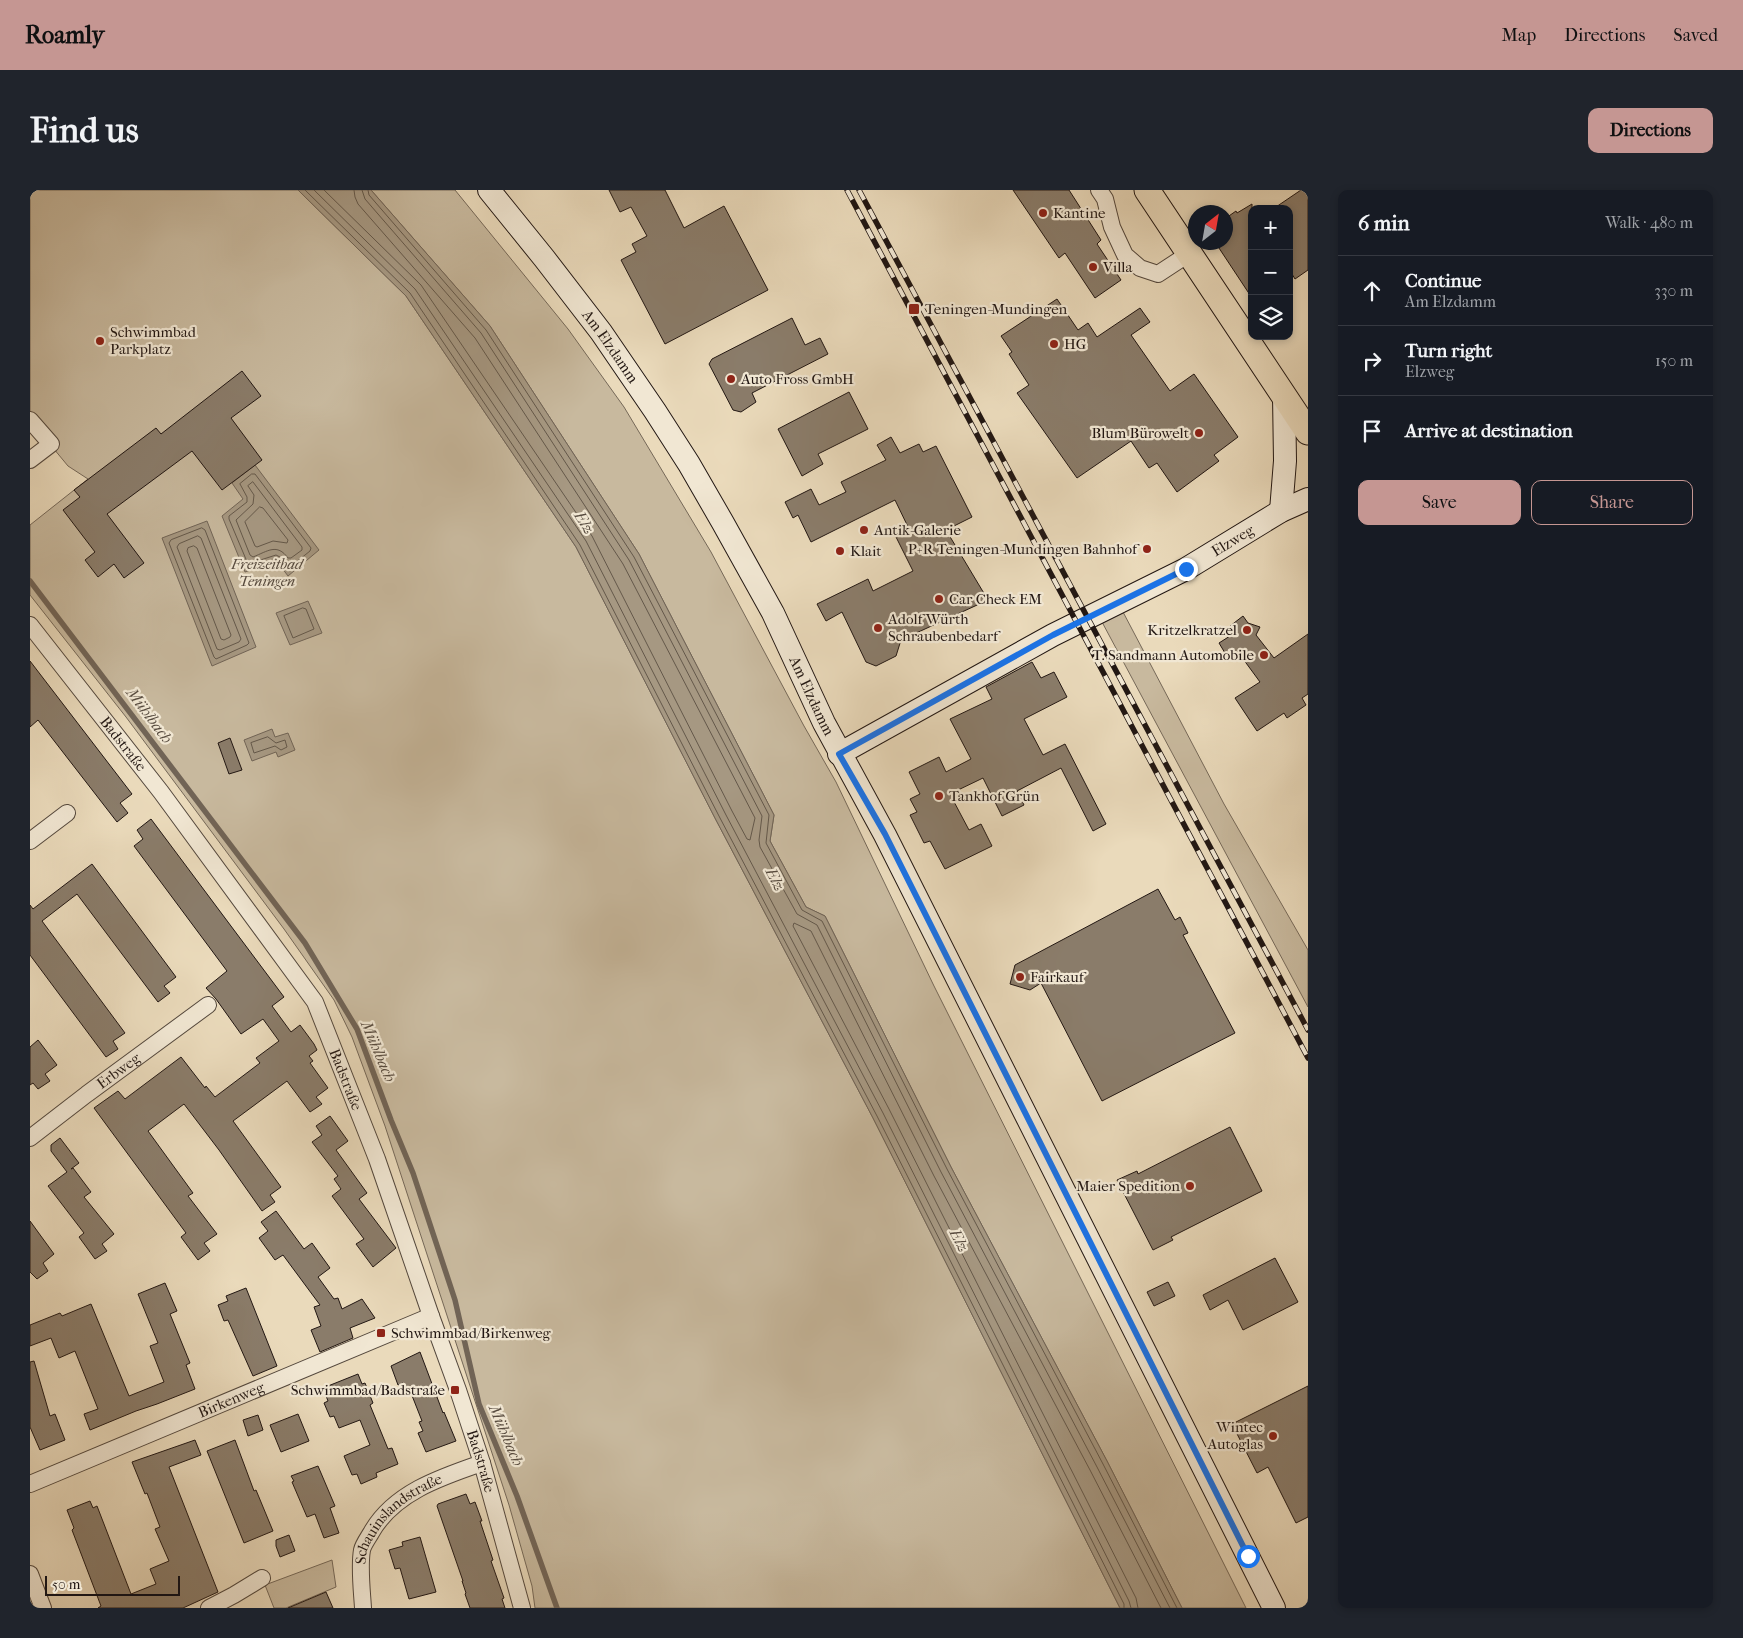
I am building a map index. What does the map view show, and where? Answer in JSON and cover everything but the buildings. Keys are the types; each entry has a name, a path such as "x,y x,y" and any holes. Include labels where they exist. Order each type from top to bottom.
{"main road":[{"path":"1147,190 1308,432"}],"street":[{"name":"Am Elzdamm","path":"489,190 601,332 689,464 723,523 772,613 839,754 885,834 1274,1608"},
{"path":"1099,190 1105,199 1112,227 1125,255 1140,268 1158,274 1190,253"},
{"path":"1281,511 1285,461 1284,395"},
{"path":"30,420 51,444 30,460"},
{"name":"Elzweg","path":"839,754 1053,635 1186,569 1281,511 1308,499"},
{"name":"Badstraße","path":"30,625 161,792 315,1002 377,1159 482,1463 522,1608"},
{"path":"30,841 67,813"},
{"name":"Erbweg","path":"30,1138 208,1005"},
{"name":"Birkenweg","path":"30,1484 431,1316"},
{"name":"Schauinslandstraße","path":"363,1608 361,1585 362,1549 375,1525 392,1506 410,1494 453,1473 482,1463"},
{"path":"30,1574 43,1608"},
{"path":"209,1608 262,1578"}],"green space":[{"name":"Freizeitbad Teningen","path":"30,190 298,190 406,296 576,547 716,820 873,1118 1120,1608 535,1608 532,1586 509,1505 385,1126 352,1037 334,1000 284,929 126,717 30,595 30,525 88,479 68,466 30,420"},
{"path":"371,190 455,190 568,329 624,407 711,552 836,782 934,986 1246,1608 1182,1608 1107,1461 951,1167 825,916 806,907 770,841 774,815 639,554 490,326"},
{"path":"1123,612 1224,804 1308,950 1308,1007 1102,622"},
{"path":"332,1560 336,1587 286,1608 274,1608 265,1585"}],"water":[{"name":"Elz","path":"298,190 371,190 490,326 639,554 774,815 770,841 806,907 825,916 951,1167 1107,1461 1182,1608 1120,1608 873,1118 716,820 576,547 406,296"},
{"path":"255,465 319,550 288,576 276,560 245,572 222,516 243,499 232,483"},
{"path":"207,521 256,647 212,666 162,538"},
{"path":"308,601 322,633 290,645 276,613"},
{"path":"272,729 275,737 288,733 295,750 278,757 276,752 252,761 244,740"}],"waterway":[{"name":"Mühlbach","path":"30,581 305,943 357,1029 413,1173 455,1300 479,1404 517,1496 557,1608"}],"railway":[{"path":"847,190 1308,1058"},
{"path":"859,190 1308,1030"}],"place":[{"name":"Kantine","path":"1043,213"},
{"name":"Villa","path":"1093,267"},
{"name":"Teningen-Mundingen","path":"914,309"},
{"name":"Schwimmbad Parkplatz","path":"100,341"},
{"name":"HG","path":"1054,344"},
{"name":"Auto Fross GmbH","path":"731,379"},
{"name":"Blum Bürowelt","path":"1199,433"},
{"name":"Antik-Galerie","path":"864,530"},
{"name":"P+R Teningen-Mundingen Bahnhof","path":"1147,549"},
{"name":"Klait","path":"840,551"},
{"name":"Car Check EM","path":"939,599"},
{"name":"Adolf Würth Schraubenbedarf","path":"878,628"},
{"name":"Kritzelkratzel","path":"1247,630"},
{"name":"T. Sandmann Automobile","path":"1264,655"},
{"name":"Tankhof Grün","path":"939,796"},
{"name":"Fairkauf","path":"1020,977"},
{"name":"Maier Spedition","path":"1190,1186"},
{"name":"Schwimmbad/Birkenweg","path":"381,1333"},
{"name":"Schwimmbad/Badstraße","path":"455,1390"},
{"name":"Wintec Autoglas","path":"1273,1436"}],"route":[{"path":"1186,569 1053,635 839,754 885,834 1248,1556"}]}
